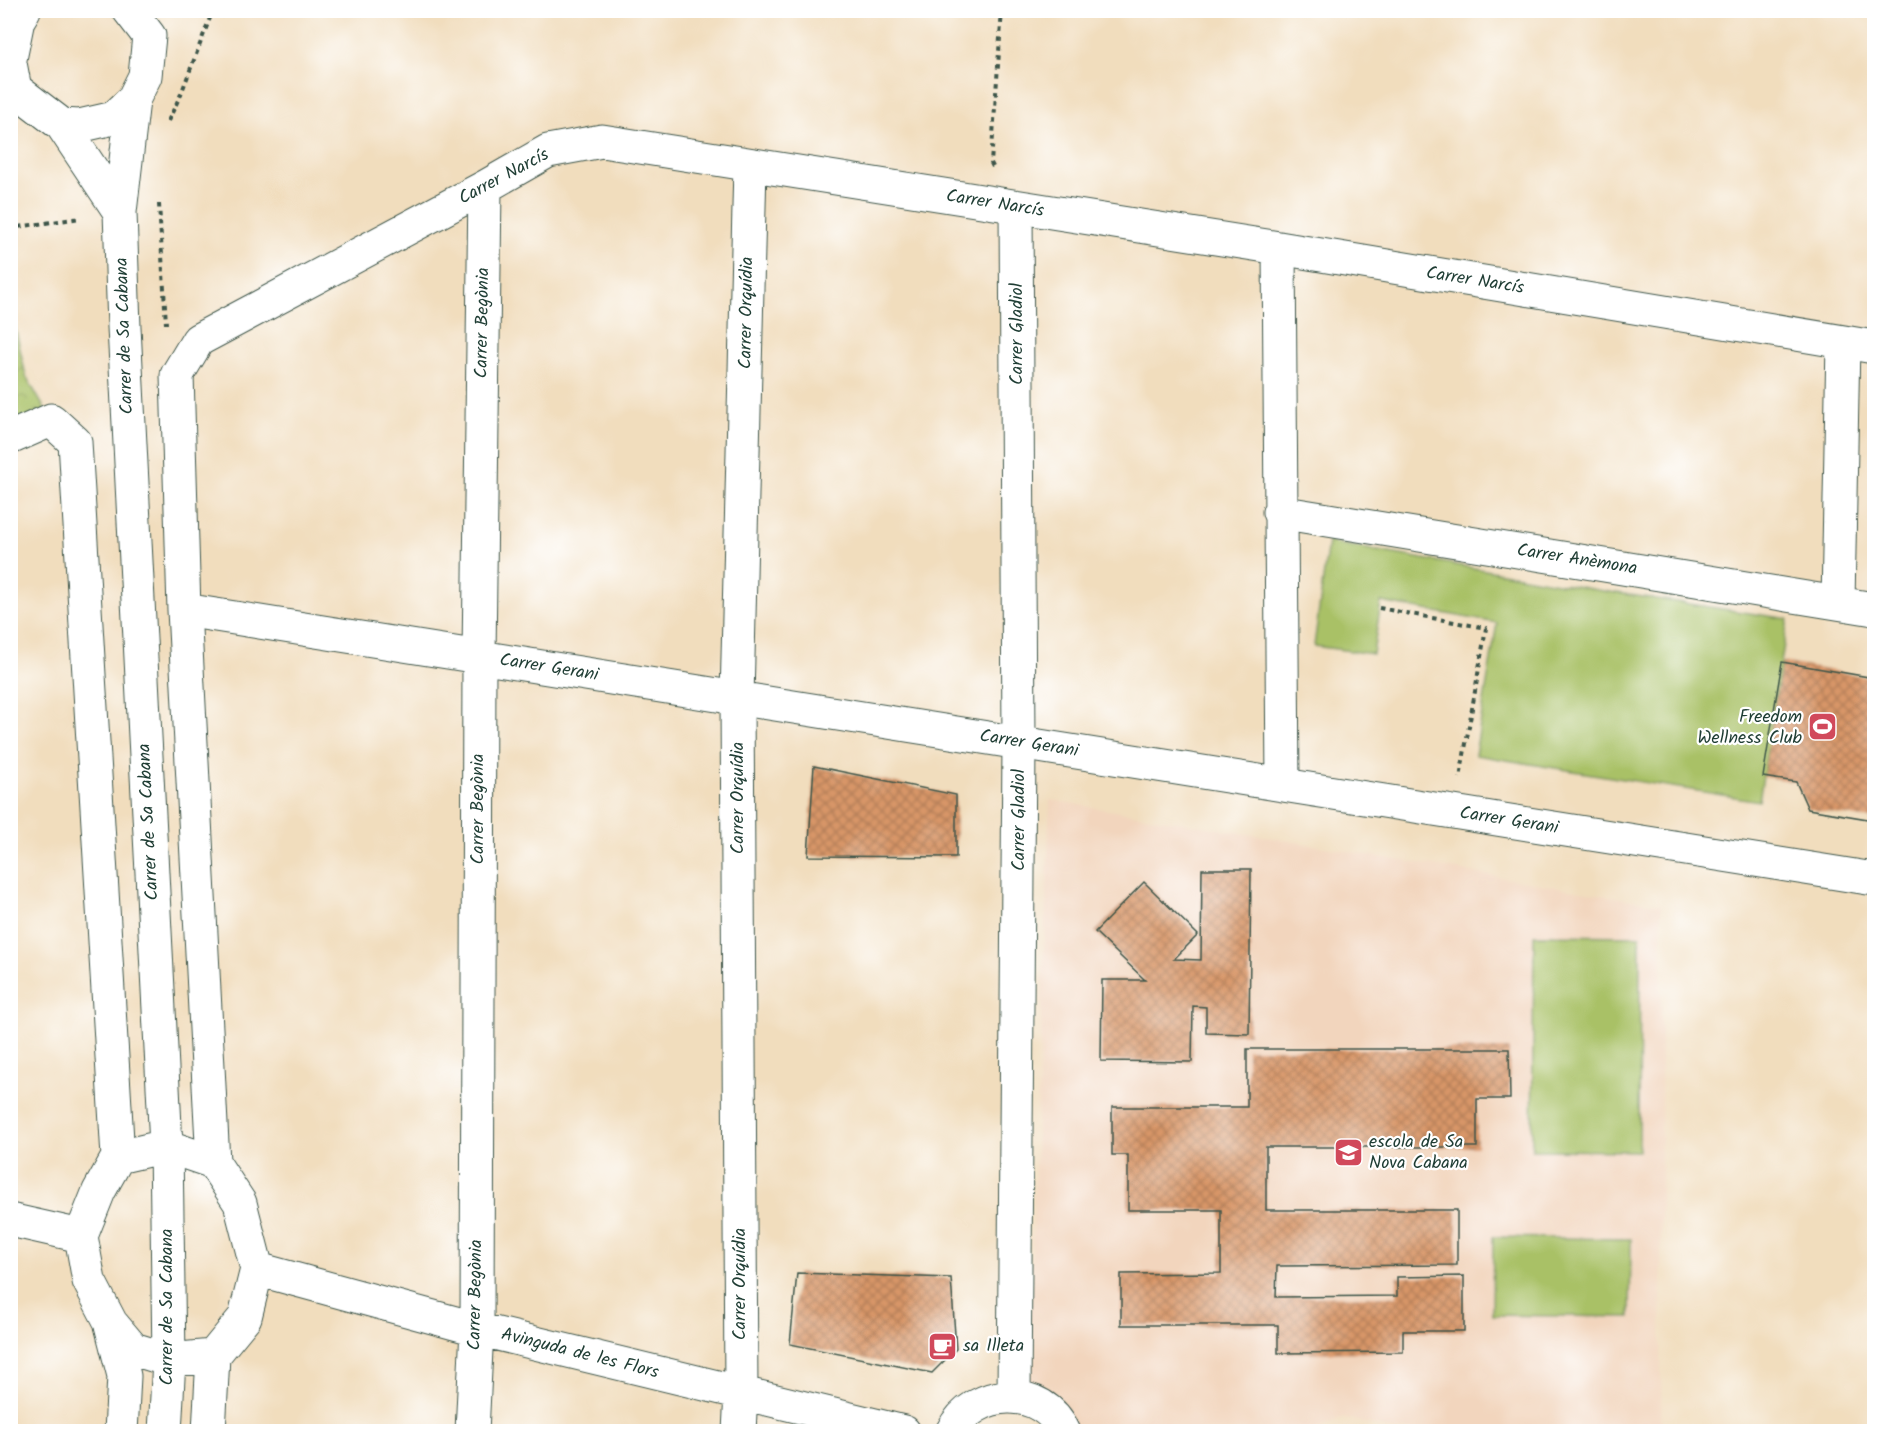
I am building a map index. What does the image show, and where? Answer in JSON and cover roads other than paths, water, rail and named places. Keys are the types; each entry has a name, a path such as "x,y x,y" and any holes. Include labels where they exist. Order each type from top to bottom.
{"street":[{"path":"24,10 18,20 12,75 62,125 120,212"},
{"path":"62,125 79,126 114,118 133,100 146,76 156,23 129,10"},
{"name":"Carrer de Sa Cabana","path":"133,100 120,212 166,1146 169,1360 165,1431"},
{"name":"Carrer Narcís","path":"184,610 177,375 198,340 548,151 602,141 1859,344"},
{"name":"Carrer Orquídia","path":"739,1431 741,1393 737,698 750,166"},
{"name":"Carrer Begònia","path":"472,1431 477,1329 479,656 485,187"},
{"name":"Carrer Gladiol","path":"1014,1396 1019,743 1016,207"},
{"path":"1279,249 1282,784"},
{"path":"1838,603 1859,344"},
{"path":"10,438 51,420 75,442 118,1157 99,1191 81,1236 89,1281 111,1323 134,1349 169,1360 213,1356"},
{"name":"Carrer Anèmona","path":"1279,512 1875,609"},
{"path":"184,610 213,1162 240,1203 257,1269 245,1317 213,1356 209,1431"},
{"name":"Carrer Gerani","path":"184,610 1875,879"},
{"path":"118,1157 166,1146 213,1162"},
{"path":"10,1220 81,1236"},
{"name":"Avinguda de les Flors","path":"257,1269 477,1329 904,1431"},
{"path":"111,1323 124,1376 121,1431"},
{"path":"952,1431 957,1422 973,1407 992,1398 1014,1396 1046,1408 1061,1424 1064,1431"}],"place":[{"name":"Freedom Wellness Club","path":"1823,727"},
{"name":"escola de Sa Nova Cabana","path":"1348,1152"},
{"name":"sa Illeta","path":"942,1346"}]}
